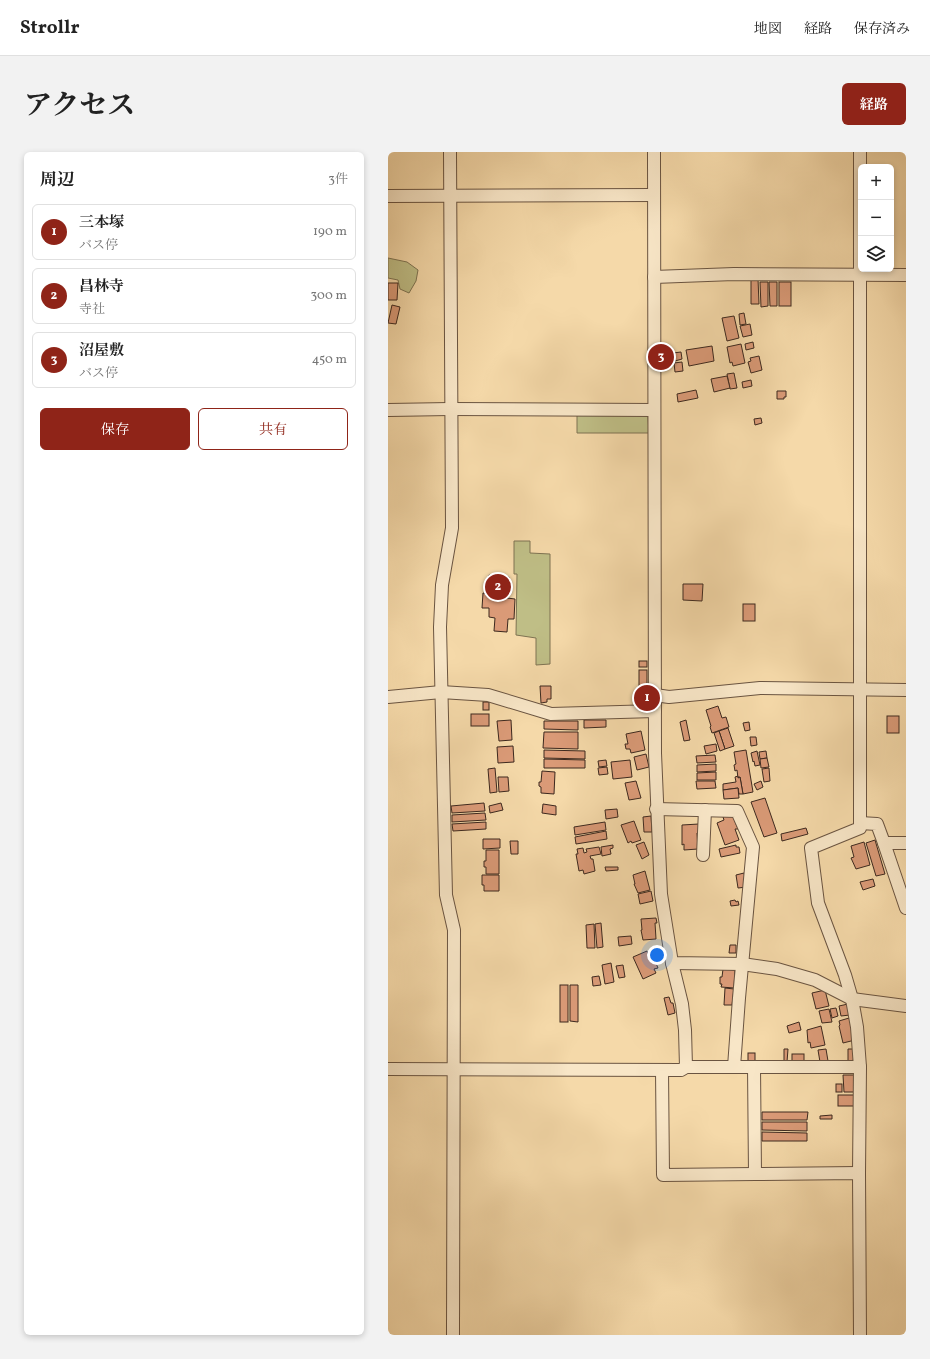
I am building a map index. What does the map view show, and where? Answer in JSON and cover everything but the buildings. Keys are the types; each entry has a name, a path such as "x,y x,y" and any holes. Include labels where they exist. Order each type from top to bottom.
{"street":[{"path":"450,152 450,409 452,528 442,585 440,627 446,895 454,930 453,1335"},
{"path":"654,152 656,809 661,894 672,963 682,1004 685,1030 686,1066"},
{"path":"860,152 860,828 811,848 818,903 852,999 858,1027 860,1067 860,1335"},
{"path":"388,196 654,195"},
{"path":"654,277 734,274 906,275"},
{"path":"388,410 654,410"},
{"path":"655,695 669,696 760,688 906,690"},
{"path":"388,697 441,692 488,695 551,714 655,711"},
{"path":"656,809 737,811 753,847 734,1067"},
{"path":"703,855 705,810"},
{"path":"860,823 877,824 906,908"},
{"path":"884,843 906,843"},
{"path":"672,963 742,964 777,969 815,980 852,999 906,1006"},
{"path":"388,1069 454,1068 681,1070 686,1066 860,1067"},
{"path":"754,1067 755,1174"},
{"path":"662,1070 663,1175 859,1173"}],"shaded area":[{"path":"388,258 407,262 418,270 416,281 409,293 400,289 398,280 388,278"},
{"path":"577,415 646,415 648,417 649,433 577,433"},
{"path":"514,541 530,541 530,553 550,554 550,664 536,665 536,638 516,635 517,574 514,574"}],"place":[{"name":"沼屋敷","path":"661,357"},
{"name":"昌林寺","path":"498,587"},
{"name":"三本塚","path":"647,698"}]}
